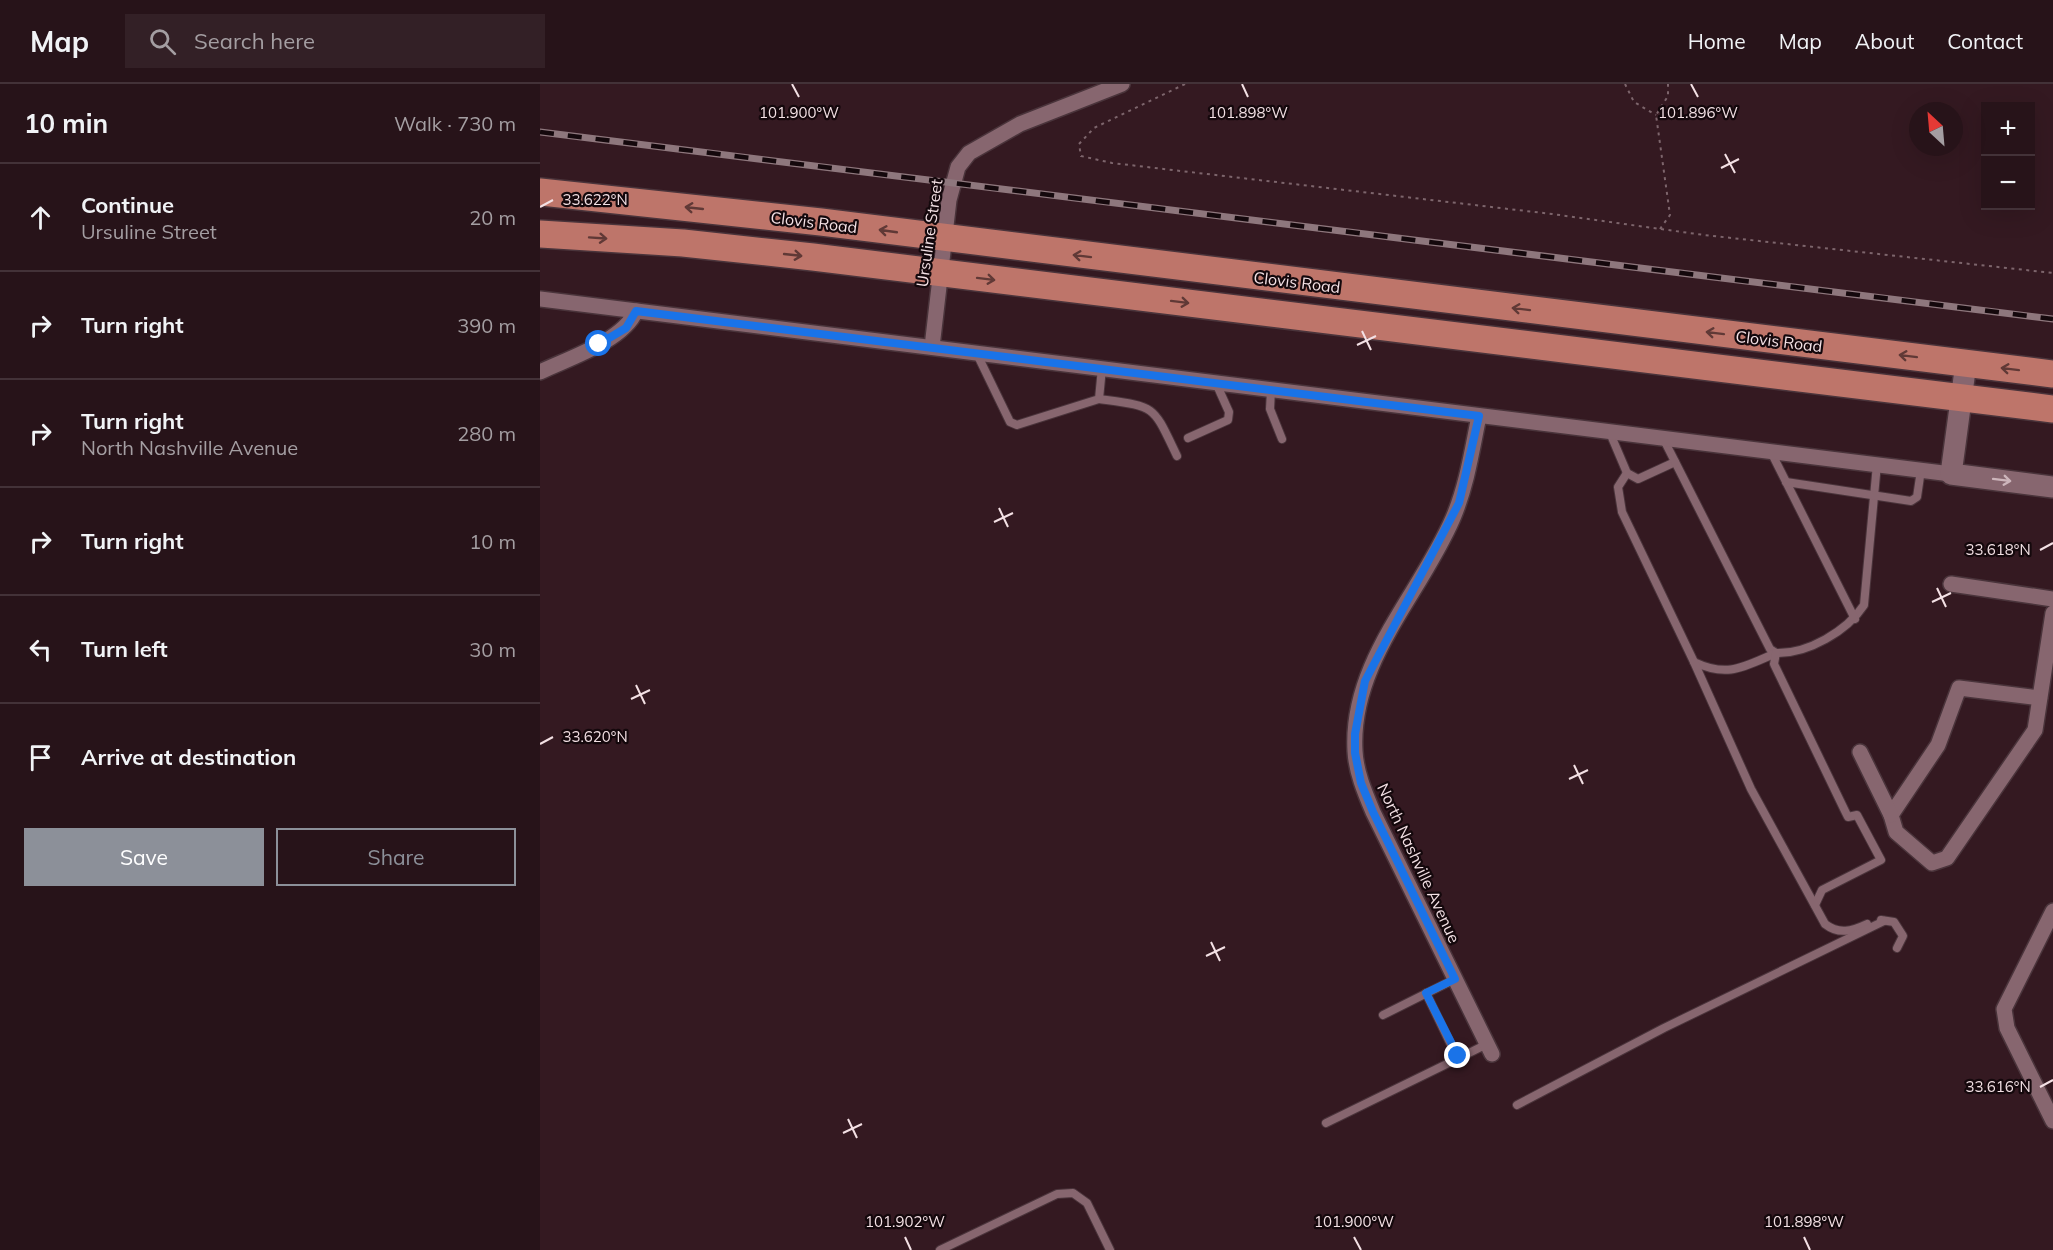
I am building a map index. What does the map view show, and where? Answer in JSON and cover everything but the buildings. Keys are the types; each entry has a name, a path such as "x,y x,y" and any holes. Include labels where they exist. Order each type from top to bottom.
{"highway":[{"name":"Clovis Road","path":"540,192 821,222 2053,374"},
{"name":"Clovis Road","path":"540,234 683,243 2053,409"}],"street":[{"name":"Ursuline Street","path":"932,347 952,183 958,166 969,153 1020,124 1122,84"},
{"path":"540,299 1479,416 1771,450 2053,487"},
{"path":"540,372 619,333 631,321 636,311"},
{"path":"1951,474 1963,399 1966,363"},
{"name":"North Nashville Avenue","path":"1479,416 1459,503 1365,681 1355,734 1355,753 1369,802 1490,1049"},
{"path":"1951,584 2053,599"},
{"path":"1860,752 1891,815 1896,832 1932,863 1947,858 2036,730 2053,613"},
{"path":"1891,815 1938,745 1959,688 2040,698"},
{"path":"2053,911 2004,1009 2007,1028 2053,1121"}],"lane":[{"path":"977,353 1013,425 1099,399 1151,408 1178,456"},
{"path":"1099,399 1102,368"},
{"path":"1188,438 1228,420 1229,412 1216,383"},
{"path":"1271,390 1270,409 1282,439"},
{"path":"1610,431 1628,474 1638,479 1675,462"},
{"path":"1662,437 1770,649 1776,652"},
{"path":"1771,450 1855,619"},
{"path":"1694,662 1716,671 1728,672 1776,652 1810,645 1842,630 1855,619 1866,599 1877,464"},
{"path":"1786,482 1911,501 1915,499 1921,470"},
{"path":"1628,474 1618,487 1622,512 1694,662 1751,789 1825,924 1834,931 1851,929 1879,919 1894,922 1903,936 1897,948"},
{"path":"1776,652 1774,664 1848,817 1857,815 1881,860 1822,890 1815,904"},
{"path":"1517,1105 1664,1028 1884,921"},
{"path":"1383,1015 1455,979"},
{"path":"1426,993 1456,1055 1461,1057"},
{"path":"1326,1123 1461,1057 1490,1049"},
{"path":"940,1250 1057,1194 1073,1193 1087,1203 1110,1250"}],"path":[{"path":"1185,84 1094,128 1079,144 1081,156 1123,165 2053,273"},
{"path":"1625,84 1634,102 1656,114"},
{"path":"1660,229 1670,215 1656,114 1668,96 1668,84"}],"railway":[{"path":"540,132 2053,319"}],"route":[{"path":"599,344 626,328 636,311 1479,416 1459,503 1365,681 1355,734 1355,753 1361,783 1455,979 1426,993 1458,1056"}]}
